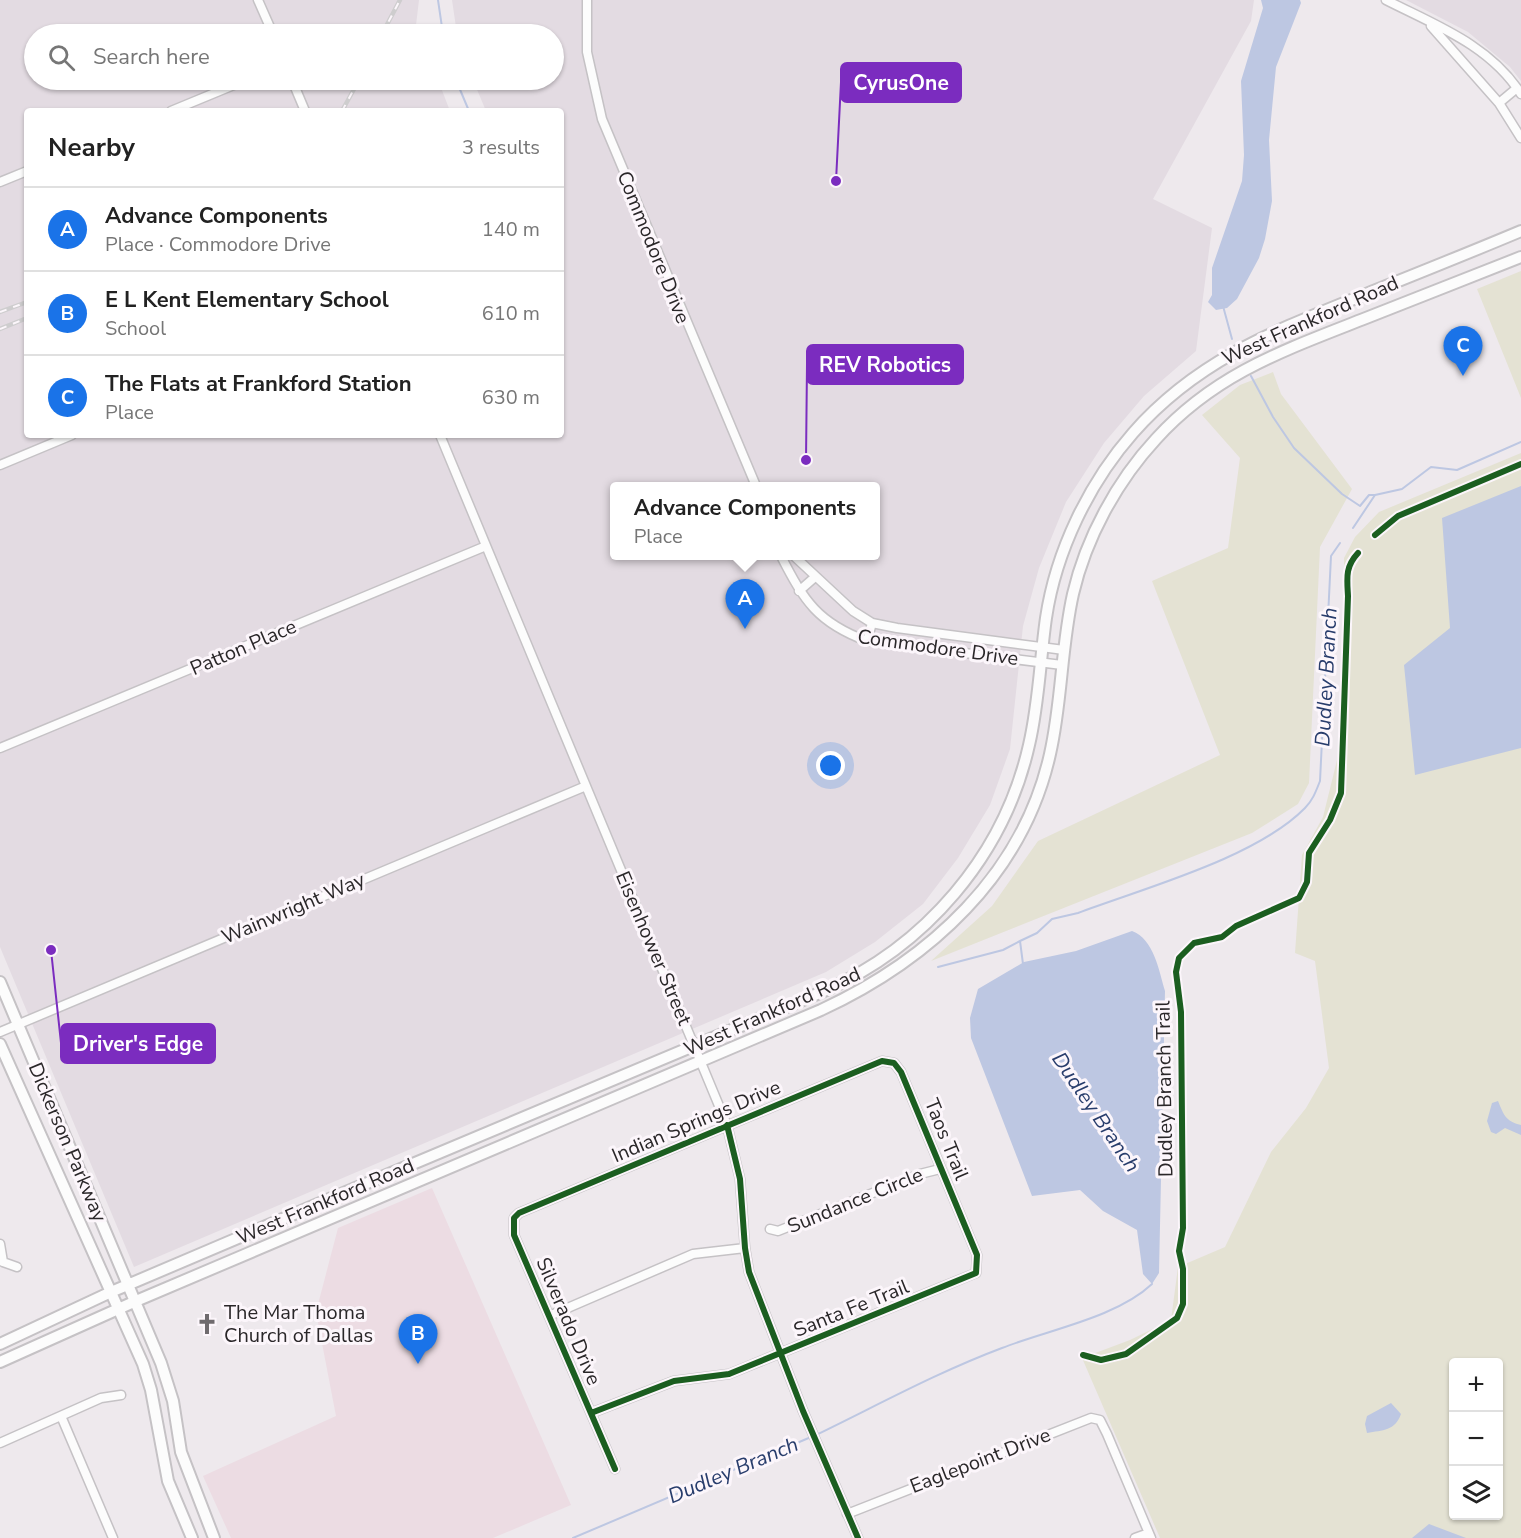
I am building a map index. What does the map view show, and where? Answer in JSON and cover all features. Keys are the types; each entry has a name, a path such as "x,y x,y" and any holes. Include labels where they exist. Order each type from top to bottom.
{"main road":[{"name":"West Frankford Road","path":"0,1344 111,1292 849,981 889,956 917,933 959,890 976,866 1010,806 1029,747 1054,582 1075,524 1096,482 1112,459 1169,396 1209,366 1254,341 1521,231"},
{"name":"West Frankford Road","path":"0,1362 136,1301 701,1062 852,996 897,970 950,926 980,895 997,873 1024,826 1046,772 1056,722 1073,594 1087,549 1112,499 1142,455 1182,413 1225,380 1250,365 1521,257"},
{"name":"Dickerson Parkway","path":"0,982 130,1284 171,1392 181,1452 213,1538"},
{"name":"Dickerson Parkway","path":"0,1044 143,1364 151,1390 168,1480 192,1538"}],"street":[{"path":"258,0 269,24"},
{"name":"Commodore Drive","path":"587,0 588,62 602,119 754,482"},
{"path":"1386,0 1459,36 1489,57 1519,91 1498,103"},
{"path":"1426,21 1468,65 1520,132"},
{"path":"178,108 222,90"},
{"path":"296,90 304,108"},
{"path":"0,182 24,172"},
{"path":"0,465 65,438"},
{"name":"Eisenhower Street","path":"441,438 727,1125 740,1179 744,1248 757,1296 803,1411 858,1538"},
{"name":"Patton Place","path":"0,748 486,546"},
{"name":"Commodore Drive","path":"784,560 799,591 826,622 844,633 867,641 1062,665"},
{"name":"Commodore Drive","path":"799,560 853,611 872,623 1064,650"},
{"path":"799,591 815,577"},
{"path":"867,641 872,623"},
{"name":"Wainwright Way","path":"0,1032 586,786"},
{"name":"Indian Springs Drive","path":"514,1218 519,1213 882,1061 894,1063"},
{"name":"Taos Trail","path":"894,1063 901,1072 966,1230"},
{"name":"Sundance Circle","path":"770,1229 778,1231 926,1172 940,1169"},
{"name":"Silverado Drive","path":"514,1218 514,1235 615,1469"},
{"name":"Santa Fe Trail","path":"591,1413 666,1383 718,1377 781,1355 976,1273 977,1255 966,1230"},
{"path":"0,1244 2,1263 17,1268"},
{"path":"549,1316 693,1254 744,1248"},
{"path":"0,1443 101,1398 121,1395"},
{"path":"61,1416 113,1538"},
{"name":"Eaglepoint Drive","path":"848,1514 1082,1420 1100,1420 1150,1535"},
{"path":"1136,1538 1150,1535"}],"shaded area":[{"path":"0,0 419,0 416,24 24,24 24,90 442,90 449,108 24,108 24,438 564,438 564,108 485,108 477,90 564,90 564,24 456,24 452,0 1254,0 1251,21 1153,199 1212,228 1196,351 1144,396 1104,443 1066,502 1039,568 1023,626 1010,749 990,805 958,858 923,904 875,942 826,972 134,1267 0,947"},
{"path":"1406,0 1521,0 1521,81 1510,67 1468,32"},
{"path":"1521,271 1521,398 1477,289"},
{"path":"1273,372 1281,394 1352,489 1320,547 1309,783 1298,804 1252,833 931,961 992,906 1038,841 1220,755 1152,581 1228,548 1240,458 1202,415 1240,385"},
{"path":"1521,453 1521,1538 1160,1538 1082,1358 1130,1340 1171,1320 1178,1267 1225,1247 1271,1152 1306,1108 1329,1068 1315,961 1295,953 1302,855 1323,817 1339,752 1345,639 1344,558 1355,537 1379,512"},
{"path":"432,1188 571,1505 493,1538 231,1538 203,1476 336,1416 316,1312 338,1228"}],"water":[{"path":"1261,0 1300,0 1301,3 1276,67 1269,140 1272,201 1265,239 1259,258 1237,299 1227,308 1216,310 1208,302 1212,295 1212,268 1242,181 1244,155 1241,81 1263,8"},
{"path":"1521,486 1521,748 1415,775 1404,665 1450,628 1442,518"},
{"path":"1132,931 1146,941 1151,948 1165,991 1159,1273 1152,1284 1143,1274 1137,1230 1103,1211 1080,1190 1032,1196 971,1038 970,1018 978,989 1024,962 1076,951"},
{"path":"1498,1101 1506,1117 1521,1125 1521,1135 1505,1128 1496,1134 1491,1132 1487,1121 1492,1103"},
{"path":"1391,1403 1401,1414 1395,1424 1388,1429 1367,1433 1365,1424 1367,1416"},
{"path":"1429,1524 1466,1538 1412,1538"}],"waterway":[{"path":"438,0 442,24"},
{"path":"460,90 468,108"},
{"path":"1223,306 1232,339"},
{"path":"1251,376 1273,417 1294,448 1342,494 1360,506 1369,495 1375,495"},
{"name":"Dudley Branch","path":"1353,528 1375,495 1402,489 1431,467 1457,470 1521,442"},
{"name":"Dudley Branch","path":"1023,964 1020,941 1037,933 1052,919 1078,913 1229,857 1284,826 1310,802 1320,781 1331,556 1340,543"},
{"path":"938,967 1003,950 1020,941"},
{"name":"Dudley Branch","path":"816,1435 978,1357 1120,1306 1152,1284"},
{"name":"Dudley Branch","path":"573,1538 811,1437"}],"railway":[{"path":"387,24 400,0"},
{"path":"344,108 354,90"},
{"path":"0,312 24,303"},
{"path":"0,329 24,319"}],"cycle path":[{"path":"1375,535 1398,516 1521,464"},
{"name":"Dudley Branch Trail","path":"1083,1355 1101,1360 1126,1354 1177,1318 1183,1304 1183,1269 1179,1251 1183,1228 1181,1012 1176,972 1179,958 1194,943 1222,937 1236,926 1299,898 1307,882 1309,853 1330,820 1341,793 1347,578 1351,563 1358,553"},
{"path":"591,1413 674,1381 729,1374 976,1273 977,1255 901,1072 894,1063 882,1061 519,1213 514,1218 514,1235 615,1469"},
{"path":"727,1125 740,1179 749,1272 803,1411 858,1538"}],"place":[{"name":"CyrusOne","path":"836,181"},
{"name":"The Flats at Frankford Station","path":"1463,376"},
{"name":"REV Robotics","path":"806,460"},
{"name":"Advance Components","path":"745,629"},
{"name":"Driver's Edge","path":"51,950"},
{"name":"The Mar Thoma Church of Dallas","path":"207,1324"},
{"name":"E L Kent Elementary School","path":"418,1364"}]}
